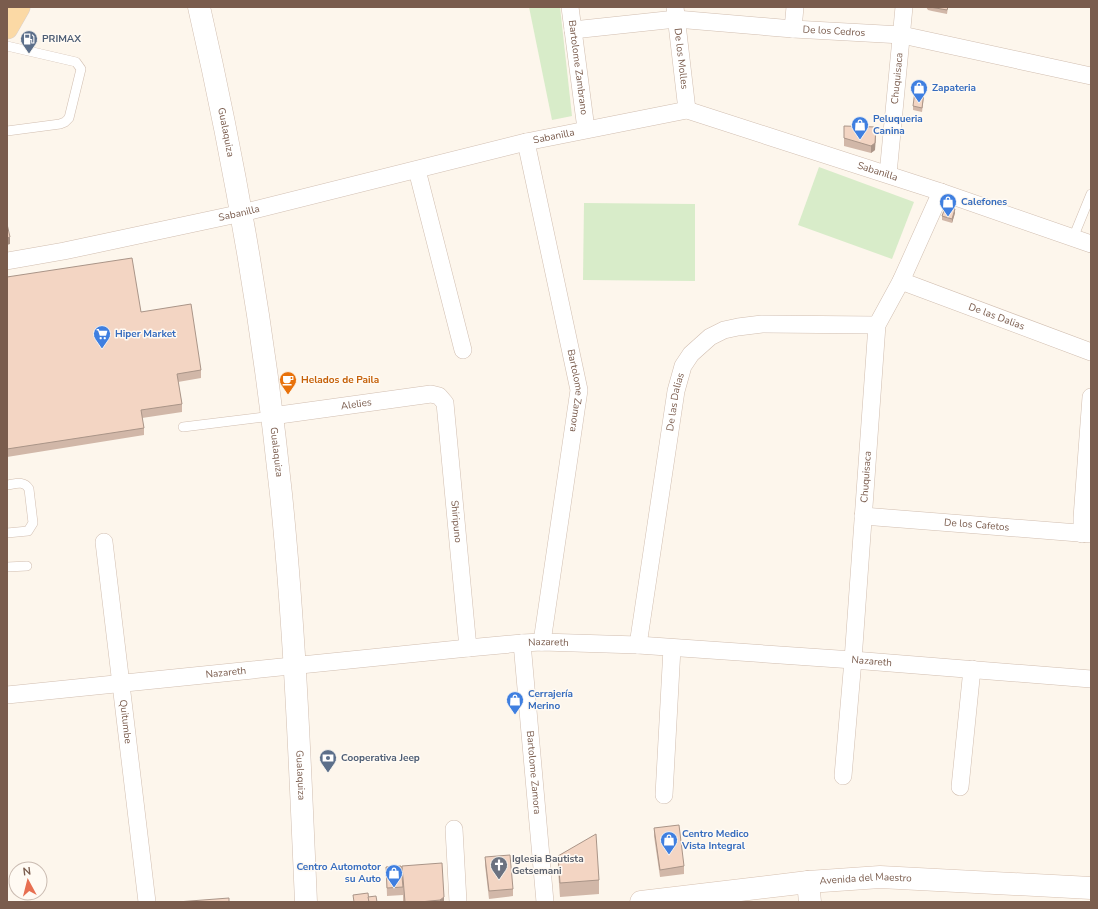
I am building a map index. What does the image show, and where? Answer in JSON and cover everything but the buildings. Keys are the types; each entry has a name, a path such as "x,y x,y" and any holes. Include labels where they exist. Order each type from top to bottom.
{"main road":[{"path":"7,28 19,7"}],"street":[{"name":"Gualaquiza","path":"199,7 214,70 242,213 272,416 284,526 295,665 306,902"},
{"name":"Bartolome Zambrano","path":"570,7 586,129"},
{"path":"793,29 795,7"},
{"name":"Chuquisaca","path":"888,174 904,7"},
{"name":"De los Cedros","path":"572,30 676,13 793,29 902,35 1091,76"},
{"name":"De los Molles","path":"676,13 687,110"},
{"name":"Sabanilla","path":"7,261 64,251 242,213 526,142 687,110 888,174 1091,244"},
{"name":"Bartolome Zamora","path":"526,142 579,390 542,642"},
{"path":"417,170 463,350"},
{"name":"Chuquisaca","path":"843,776 853,660 877,326 901,281 941,192"},
{"name":"De las Dalias","path":"901,281 1091,352"},
{"name":"De las Dalias","path":"638,645 676,391 683,366 691,354 710,338 724,330 738,327 762,324 877,326"},
{"name":"Alelies","path":"272,416 431,394 440,396"},
{"name":"Shiripuno","path":"440,396 445,403 468,648"},
{"path":"1086,534 1082,518 1091,397"},
{"name":"De los Cafetos","path":"863,516 1086,534"},
{"name":"Quitumbe","path":"104,542 147,902"},
{"name":"Nazareth","path":"7,695 295,665 542,642 638,645 1091,679"},
{"name":"Bartolome Zamora","path":"522,643 545,902"},
{"path":"664,795 672,648"},
{"path":"960,787 972,669"},
{"path":"454,829 458,902"},
{"name":"Avenida del Maestro","path":"641,902 809,892 880,877 1038,893 1091,888"}],"lane":[{"path":"7,46 76,62 80,65 81,69 69,118 65,122 60,124 7,131"},
{"path":"1073,238 1091,194"},
{"path":"183,427 272,416"},
{"path":"7,485 23,483 27,485 29,489 33,523 28,531 7,533"},
{"path":"7,567 27,566"}],"green space":[{"path":"529,7 560,7 572,116 552,120"},
{"path":"819,167 914,202 892,259 798,225"},
{"path":"584,203 695,204 695,281 583,280"}],"place":[{"name":"PRIMAX","path":"29,54"},
{"name":"Zapateria","path":"919,103"},
{"name":"Peluqueria Canina","path":"860,140"},
{"name":"Calefones","path":"948,217"},
{"name":"Hiper Market","path":"102,349"},
{"name":"Helados de Paila","path":"288,395"},
{"name":"Cerrajería Merino","path":"515,715"},
{"name":"Cooperativa Jeep","path":"328,773"},
{"name":"Centro Medico Vista Integral","path":"669,855"},
{"name":"Iglesia Bautista Getsemani","path":"499,880"},
{"name":"Centro Automotor su Auto","path":"394,888"}]}
